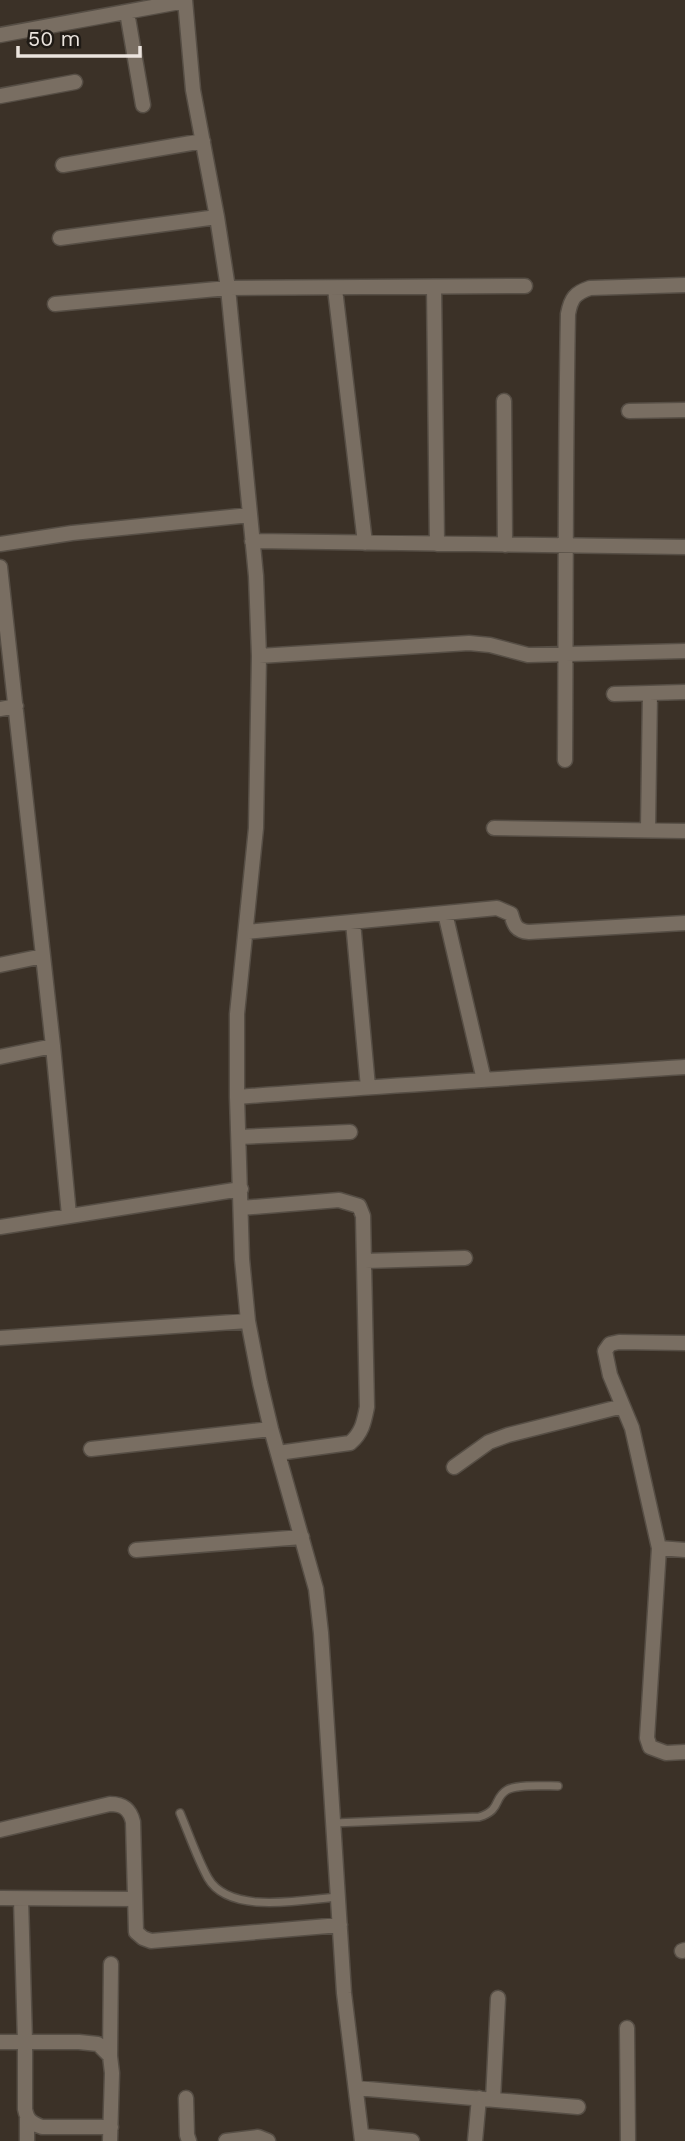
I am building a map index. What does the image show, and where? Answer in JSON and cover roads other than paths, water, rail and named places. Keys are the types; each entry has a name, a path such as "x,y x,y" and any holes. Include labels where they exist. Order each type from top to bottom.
{"street":[{"path":"0,35 186,1 193,90 228,288 250,515 258,656 256,828 237,1014 242,1259 248,1321 271,1429 316,1589 344,1993 362,2139 412,2141"},
{"path":"127,12 143,105"},
{"path":"0,96 75,82"},
{"path":"63,165 203,141"},
{"path":"60,237 217,217"},
{"path":"565,760 568,546 566,428 568,314 571,300 578,292 590,288 685,285"},
{"path":"55,304 228,288 525,286"},
{"path":"434,287 437,544"},
{"path":"335,289 365,543"},
{"path":"503,401 505,545"},
{"path":"629,411 685,410"},
{"path":"0,544 72,533 250,515"},
{"path":"252,541 685,547"},
{"path":"0,568 54,1046 69,1214"},
{"path":"258,656 469,642 528,656 685,651"},
{"path":"614,694 685,692"},
{"path":"648,830 650,693"},
{"path":"0,709 16,706"},
{"path":"495,828 685,831"},
{"path":"246,932 497,908 511,914 515,926 521,931 529,932 685,923"},
{"path":"445,913 484,1080"},
{"path":"353,922 368,1087"},
{"path":"0,965 43,956"},
{"path":"0,1057 54,1046"},
{"path":"237,1097 685,1067"},
{"path":"239,1137 350,1132"},
{"path":"0,1227 241,1189"},
{"path":"241,1208 339,1200 359,1206 363,1216 367,1407 364,1424 359,1436 350,1443 278,1453"},
{"path":"365,1261 466,1258"},
{"path":"0,1338 248,1321"},
{"path":"685,1343 610,1344 605,1351 606,1361 632,1428 659,1548 647,1738 650,1747 657,1751 685,1752"},
{"path":"454,1468 489,1442 509,1434 623,1406"},
{"path":"91,1449 271,1429"},
{"path":"136,1550 302,1537"},
{"path":"659,1548 685,1550"},
{"path":"0,1830 110,1804 119,1804 126,1808 133,1822 136,1932 151,1941 340,1925"},
{"path":"0,1898 134,1899"},
{"path":"21,1899 24,2109 27,2118 27,2141"},
{"path":"27,2118 32,2124 42,2127 111,2134 111,1964"},
{"path":"475,2141 486,2099 498,1998"},
{"path":"627,2028 628,2141"},
{"path":"0,2042 98,2044 110,2056"},
{"path":"356,2088 578,2107"},
{"path":"186,2098 189,2141"},
{"path":"226,2141 258,2137 268,2141"}],"lane":[{"path":"333,1823 479,1817 495,1809 508,1789 558,1786"},
{"path":"180,1813 209,1880 230,1897 265,1902 338,1897"}]}
